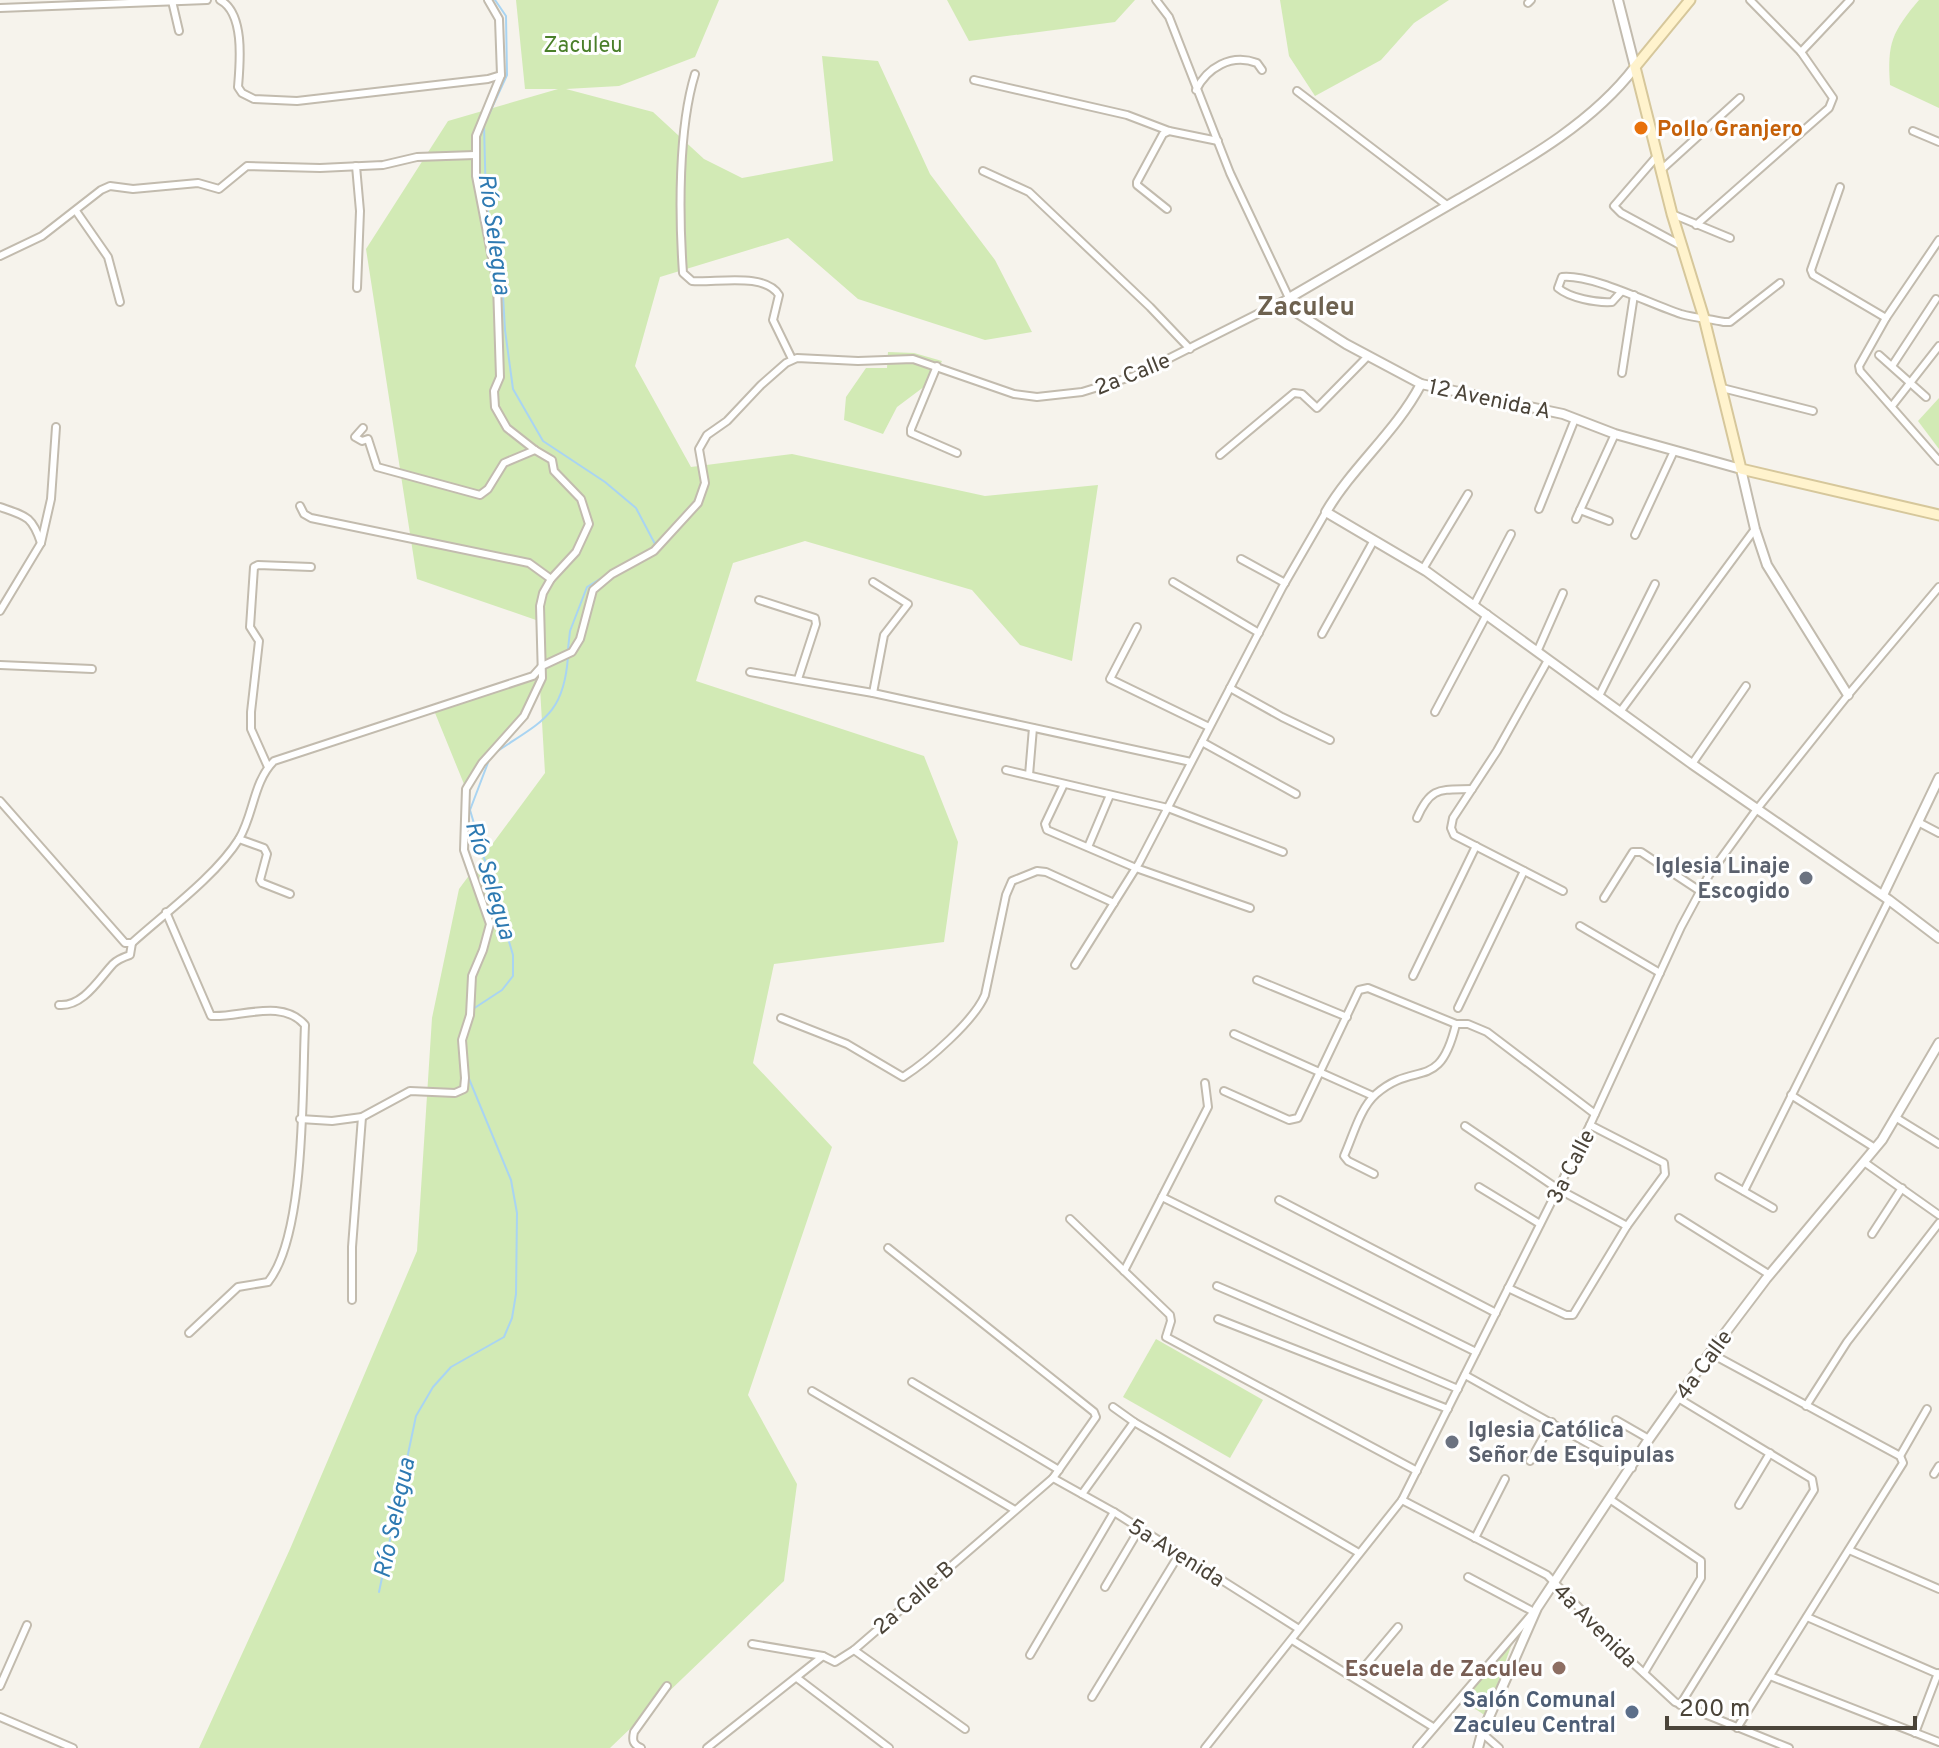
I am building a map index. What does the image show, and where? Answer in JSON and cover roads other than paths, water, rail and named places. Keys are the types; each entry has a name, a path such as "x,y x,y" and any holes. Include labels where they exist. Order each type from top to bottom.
{"main road":[{"name":"2a Calle","path":"1635,67 1690,0"},
{"path":"1635,67 1672,214 1704,318 1741,469"},
{"name":"12 Avenida A","path":"1741,469 1939,515"}],"street":[{"path":"0,8 207,0"},
{"path":"220,0 229,7 240,40 238,87 254,99 297,101 501,75"},
{"path":"300,1119 332,1121 362,1117 410,1091 455,1093 464,1089 462,1046 470,1011 472,976 490,924 464,850 466,789 482,763 524,716 542,678 540,606 551,579 576,552 589,524 581,499 554,471 552,460 507,428 495,407 494,391 500,377 497,284 476,176 475,155 476,136 501,75 499,19 488,0"},
{"name":"12 Avenida A","path":"1156,0 1169,17 1230,173 1289,298 1291,309 1421,384 1575,419 1615,434 1741,469"},
{"path":"1618,0 1635,67"},
{"path":"1696,225 1829,108 1833,98 1801,52 1750,0"},
{"path":"1801,52 1850,0"},
{"path":"172,1 179,31"},
{"path":"1196,90 1207,72 1236,60 1257,63 1262,70"},
{"name":"2a Calle","path":"792,359 913,359 1014,394 1037,397 1101,388 1134,376 1289,298 1523,162 1576,123 1618,87 1635,67"},
{"path":"59,1005 71,1003 103,979 116,961 130,955 132,943 217,866 239,839 263,773 274,761 533,676 542,666 568,654 580,639 593,590 612,574 654,551 698,503 705,483 699,449 707,435 727,421 761,385 792,359 773,320 779,295 776,289 769,284 744,280 692,281 683,273 684,125 695,74"},
{"path":"974,80 1127,115 1169,131 1218,141"},
{"path":"1297,91 1448,206"},
{"path":"1661,170 1740,98"},
{"path":"1167,209 1137,182 1163,134 1169,131"},
{"path":"1913,131 1939,142"},
{"path":"0,256 42,236 110,186 133,189 198,183 215,190 247,166 320,168 383,165 417,157 475,155"},
{"path":"1658,155 1614,206 1621,213 1682,246"},
{"path":"356,166 360,211 357,288"},
{"path":"983,171 1029,192 1190,349"},
{"path":"1840,187 1811,270 1813,275 1886,318"},
{"path":"76,211 108,257 120,302"},
{"path":"1672,214 1730,238"},
{"path":"1939,240 1886,318 1859,366 1860,371 1939,461"},
{"path":"1621,292 1612,302 1601,303 1558,288 1562,277 1574,276 1634,295 1678,313 1730,322 1780,283"},
{"path":"1622,373 1634,295"},
{"path":"1892,366 1936,299"},
{"path":"1892,406 1939,346"},
{"path":"1879,355 1926,397"},
{"path":"1220,455 1294,393 1302,394 1317,408 1368,356"},
{"path":"937,366 911,433 957,453"},
{"path":"1075,965 1136,868 1285,583 1341,486 1409,407 1421,384"},
{"path":"1722,388 1813,411"},
{"path":"1539,509 1575,419"},
{"path":"0,611 41,543 51,499 56,427"},
{"path":"363,428 355,437 362,441 368,439 377,467 480,495 488,489 504,463 535,450"},
{"path":"1576,519 1615,434"},
{"path":"1635,535 1674,451"},
{"path":"1741,469 1767,565 1848,695"},
{"path":"1423,569 1468,494"},
{"path":"300,506 304,514 311,518 529,563 551,579"},
{"path":"0,507 29,518 41,543"},
{"path":"1580,510 1609,521"},
{"path":"1326,512 1423,569 1939,938"},
{"path":"1620,712 1755,529"},
{"path":"1474,605 1511,534"},
{"path":"1322,634 1374,540"},
{"path":"1241,559 1285,583"},
{"path":"268,767 251,729 259,641 250,627 254,571 258,565 311,567"},
{"path":"873,582 908,604 884,635 873,693"},
{"path":"1173,582 1259,633"},
{"path":"1599,696 1655,584"},
{"name":"3a Calle","path":"1205,1748 1402,1500 1590,1125 1700,891 1757,809 1939,587"},
{"path":"1537,652 1563,593"},
{"path":"759,600 815,618 816,624 798,679"},
{"path":"1435,712 1487,614"},
{"path":"1137,627 1110,679 1209,727"},
{"path":"1548,660 1497,751 1453,818 1451,828 1454,835 1563,891"},
{"path":"0,665 92,669"},
{"path":"750,672 873,693 1191,762"},
{"path":"1692,764 1746,686"},
{"path":"1230,688 1330,740"},
{"path":"1029,775 1033,728"},
{"path":"1202,742 1296,794"},
{"path":"1006,770 1168,808 1283,852"},
{"path":"1744,1191 1886,898 1939,778"},
{"path":"1064,784 1045,827 1136,868 1250,908"},
{"path":"1417,818 1425,800 1433,794 1442,790 1472,789"},
{"path":"1088,847 1110,795"},
{"path":"0,801 125,943 132,943"},
{"path":"1918,822 1939,833"},
{"path":"239,839 264,848 267,854 260,880 262,883 290,894"},
{"path":"1413,976 1476,846"},
{"path":"1604,898 1633,852 1641,852 1700,891"},
{"path":"781,1018 847,1044 903,1077 964,1025 981,1006 1006,895 1012,881 1037,871 1046,872 1114,903"},
{"path":"1458,1008 1524,871"},
{"path":"166,912 211,1016 253,1011 287,1013 305,1025 292,1224 271,1279 238,1287 189,1333"},
{"path":"1580,926 1660,973"},
{"path":"1257,980 1347,1017"},
{"path":"1224,1091 1293,1120 1298,1118 1359,990 1368,988 1456,1024 1468,1024 1487,1032 1595,1114"},
{"path":"1374,1174 1344,1156 1373,1096 1394,1082 1441,1064 1456,1024"},
{"path":"1234,1034 1373,1096"},
{"name":"4a Calle","path":"1478,1748 1536,1610 1710,1353 1875,1148 1938,1045"},
{"path":"1124,1271 1208,1107 1205,1083"},
{"path":"1791,1095 1875,1148"},
{"path":"352,1300 352,1247 362,1117"},
{"path":"1895,1117 1939,1144"},
{"path":"1508,1288 1566,1315 1573,1315 1627,1226 1665,1174 1664,1163 1590,1125"},
{"path":"1465,1126 1558,1189 1627,1226"},
{"path":"1864,1162 1939,1215"},
{"path":"1719,1177 1773,1208"},
{"path":"1479,1187 1540,1224"},
{"path":"1872,1234 1902,1188"},
{"path":"1162,1197 1476,1352"},
{"path":"1279,1200 1496,1313"},
{"path":"1679,1218 1770,1275"},
{"path":"1070,1219 1170,1315 1166,1337 1417,1471"},
{"path":"1806,1406 1854,1332 1938,1227"},
{"name":"2a Calle B","path":"707,1748 823,1656 835,1662 854,1650 1053,1478 1096,1417 1094,1412 888,1248"},
{"path":"1217,1286 1458,1389"},
{"path":"1218,1319 1448,1409"},
{"path":"1710,1353 1900,1456 1903,1463 1737,1728"},
{"path":"1465,1375 1632,1468"},
{"path":"912,1382 1059,1470"},
{"path":"812,1391 1015,1510"},
{"path":"1678,1398 1812,1479 1814,1490 1680,1705"},
{"path":"1113,1407 1359,1553"},
{"path":"1900,1456 1927,1409"},
{"path":"1616,1420 1649,1439"},
{"path":"1082,1494 1134,1422"},
{"path":"1530,1461 1552,1422"},
{"path":"1739,1505 1770,1453"},
{"path":"1934,1474 1939,1466"},
{"name":"5a Avenida","path":"1053,1478 1114,1512 1299,1629"},
{"path":"1475,1538 1505,1479"},
{"name":"4a Avenida","path":"1402,1500 1547,1575 1680,1705 1789,1748"},
{"path":"1611,1500 1701,1561 1703,1568 1701,1578 1644,1673"},
{"path":"1030,1655 1114,1512"},
{"path":"1105,1587 1140,1528"},
{"path":"1849,1550 1939,1589"},
{"path":"1092,1697 1180,1553"},
{"path":"1417,1748 1536,1610 1468,1577"},
{"path":"1807,1617 1938,1673 1915,1733"},
{"path":"0,1686 27,1625"},
{"path":"1355,1678 1398,1627"},
{"path":"1292,1640 1433,1727"},
{"path":"752,1644 823,1656"},
{"path":"854,1650 965,1729"},
{"path":"1770,1676 1939,1742"},
{"path":"797,1678 889,1748"},
{"path":"641,1748 634,1744 634,1732 667,1686"},
{"path":"0,1717 73,1748"},
{"path":"1482,1733 1499,1748"}],"waterway":[{"name":"Río Selegua","path":"495,0 506,16 507,75 484,125 486,202 502,278 513,389 543,441 605,482 636,508 655,544"},
{"name":"Río Selegua","path":"620,566 652,548"},
{"name":"Río Selegua","path":"568,649 570,631 587,587 608,574"},
{"name":"Río Selegua","path":"492,755 536,726 555,706 566,677 568,656"},
{"name":"Río Selegua","path":"473,1009 502,990 513,976 513,955 470,810 489,760"},
{"name":"Río Selegua","path":"379,1592 416,1416 433,1387 451,1367 504,1337 512,1318 516,1294 517,1213 511,1180 467,1074"}],"place":[{"name":"Pollo Granjero","path":"1641,128"},
{"name":"Iglesia Linaje Escogido","path":"1806,878"},
{"name":"Iglesia Católica Señor de Esquipulas","path":"1452,1442"},
{"name":"Escuela de Zaculeu","path":"1559,1668"},
{"name":"Salón Comunal Zaculeu Central","path":"1632,1712"}],"district":[{"name":"Zaculeu","path":"1306,306"}]}
